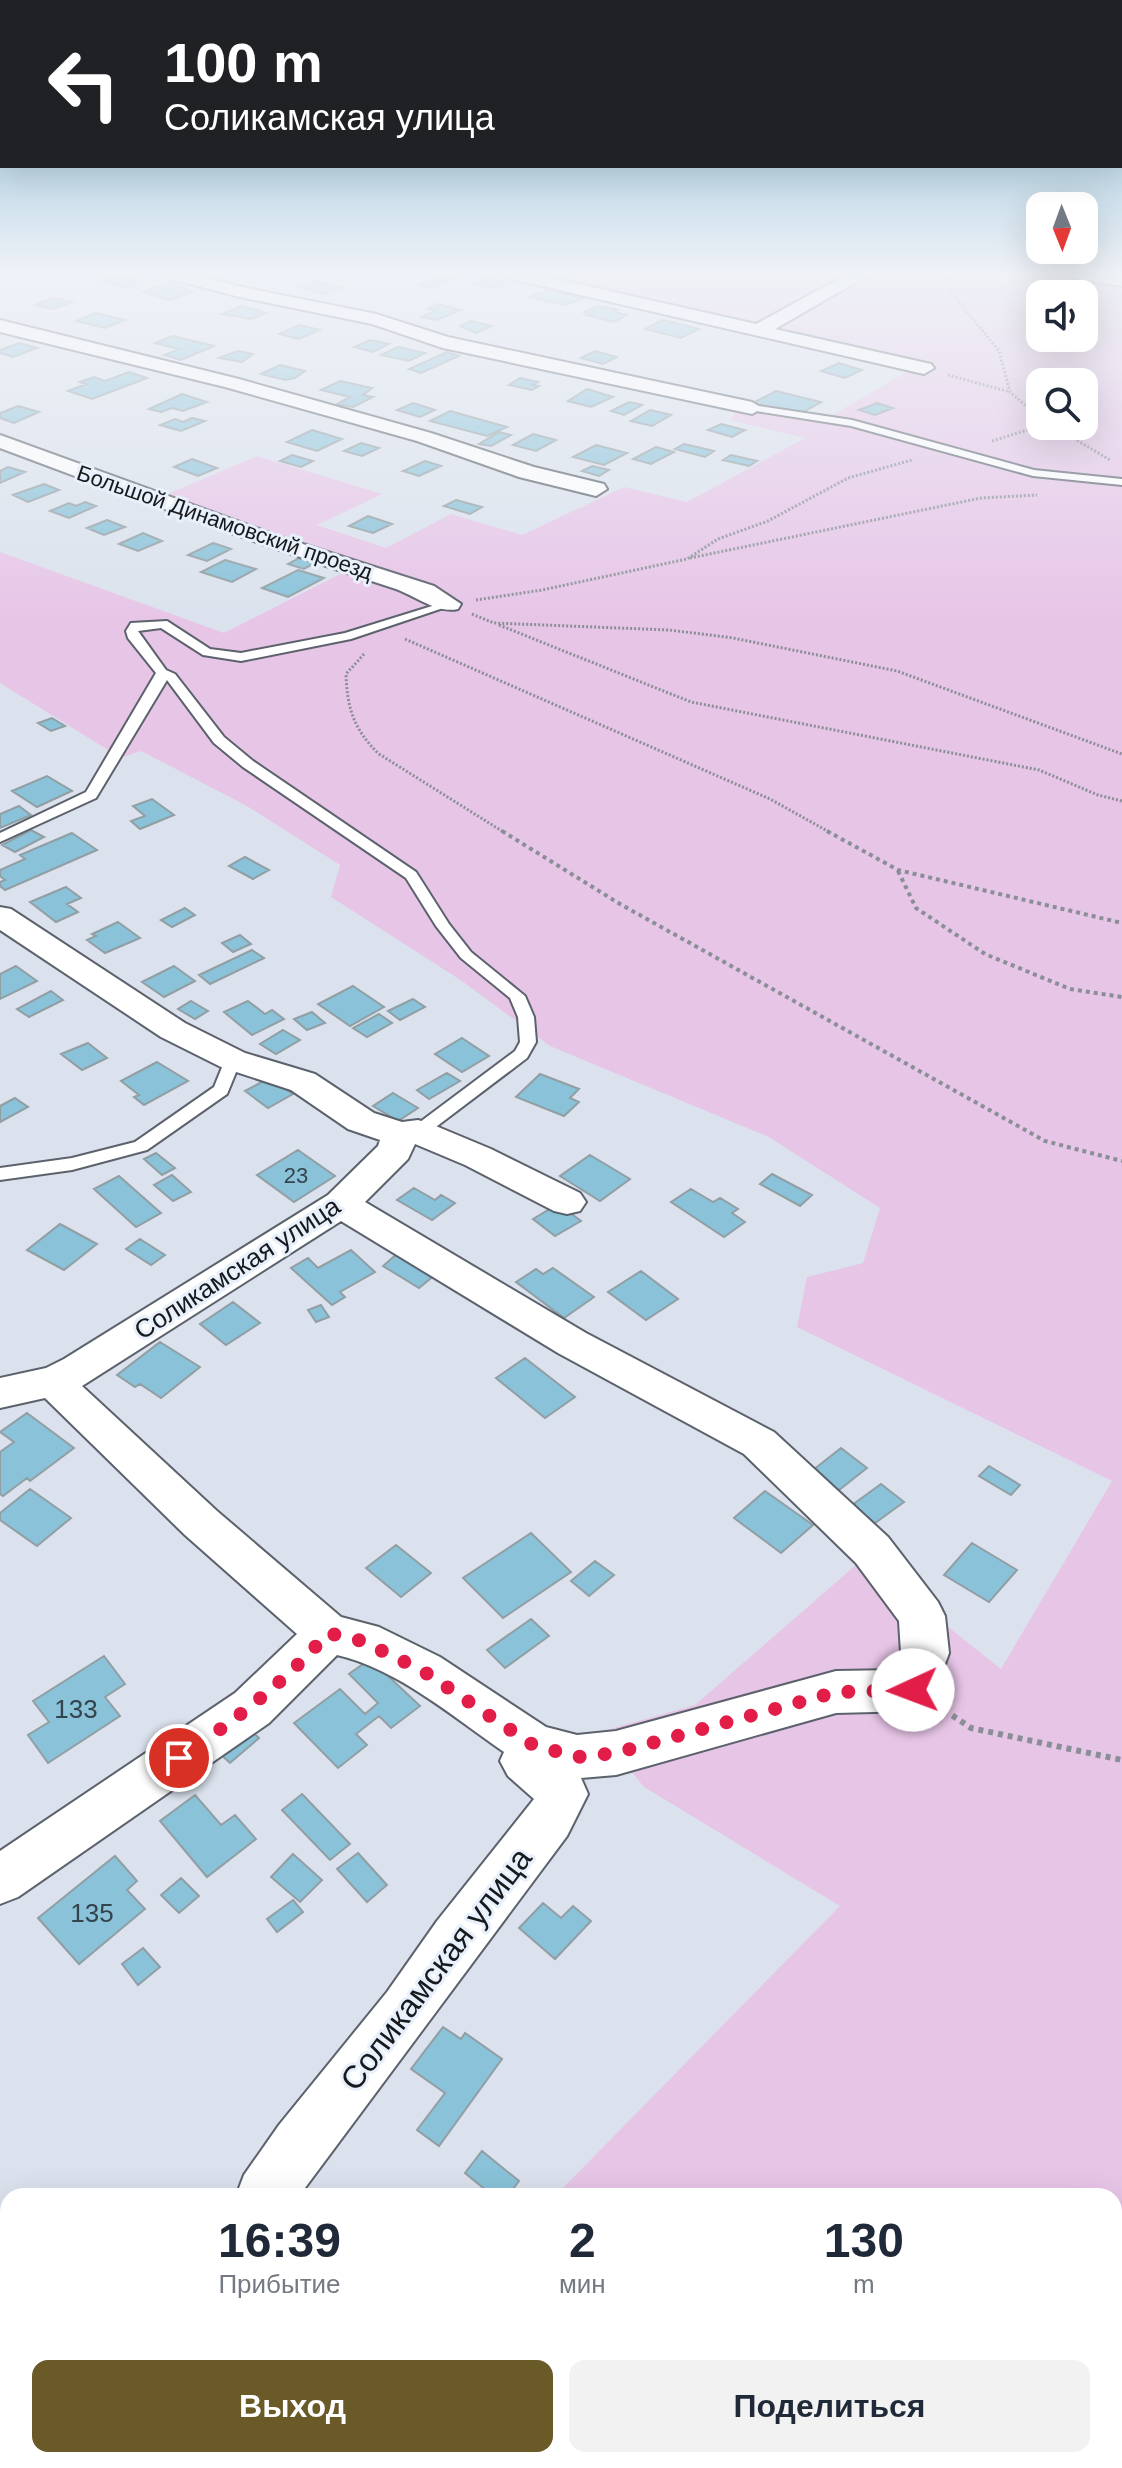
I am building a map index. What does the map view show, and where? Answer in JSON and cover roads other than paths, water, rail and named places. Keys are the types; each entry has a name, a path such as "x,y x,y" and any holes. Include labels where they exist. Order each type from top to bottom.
{"street":[{"path":"254,389 424,437 527,472 596,489"},
{"path":"663,389 752,408"},
{"name":"Большой Динамовский проезд","path":"0,441 276,543 425,591 449,604"},
{"path":"0,916 173,1030 233,1060 303,1082 361,1121 409,1133 478,1157 567,1202"},
{"name":"Соликамская улица","path":"0,1393 55,1381 341,1204 409,1133"},
{"path":"55,1381 65,1395 201,1523 328,1633 362,1641 423,1671 533,1745 577,1757 616,1753 836,1692 913,1690 925,1653 922,1616 872,1550 759,1443 572,1343 341,1204"},
{"path":"0,1880 252,1708 328,1633"},
{"name":"Соликамская улица","path":"270,2188 299,2145 406,2011 456,1939 549,1820 563,1794 525,1761 533,1745"}],"lane":[{"path":"752,408 852,423 1033,473 1122,482"},
{"path":"409,1133 521,1054 528,1042 526,1017 517,996 466,955 443,926 411,875 248,764 219,740 171,677 162,673 134,638 132,631 135,626 163,624 207,652 241,657 358,633 449,604"},
{"path":"0,838 91,795 162,673"},
{"path":"0,1174 72,1164 141,1146 221,1090 233,1060"}]}
